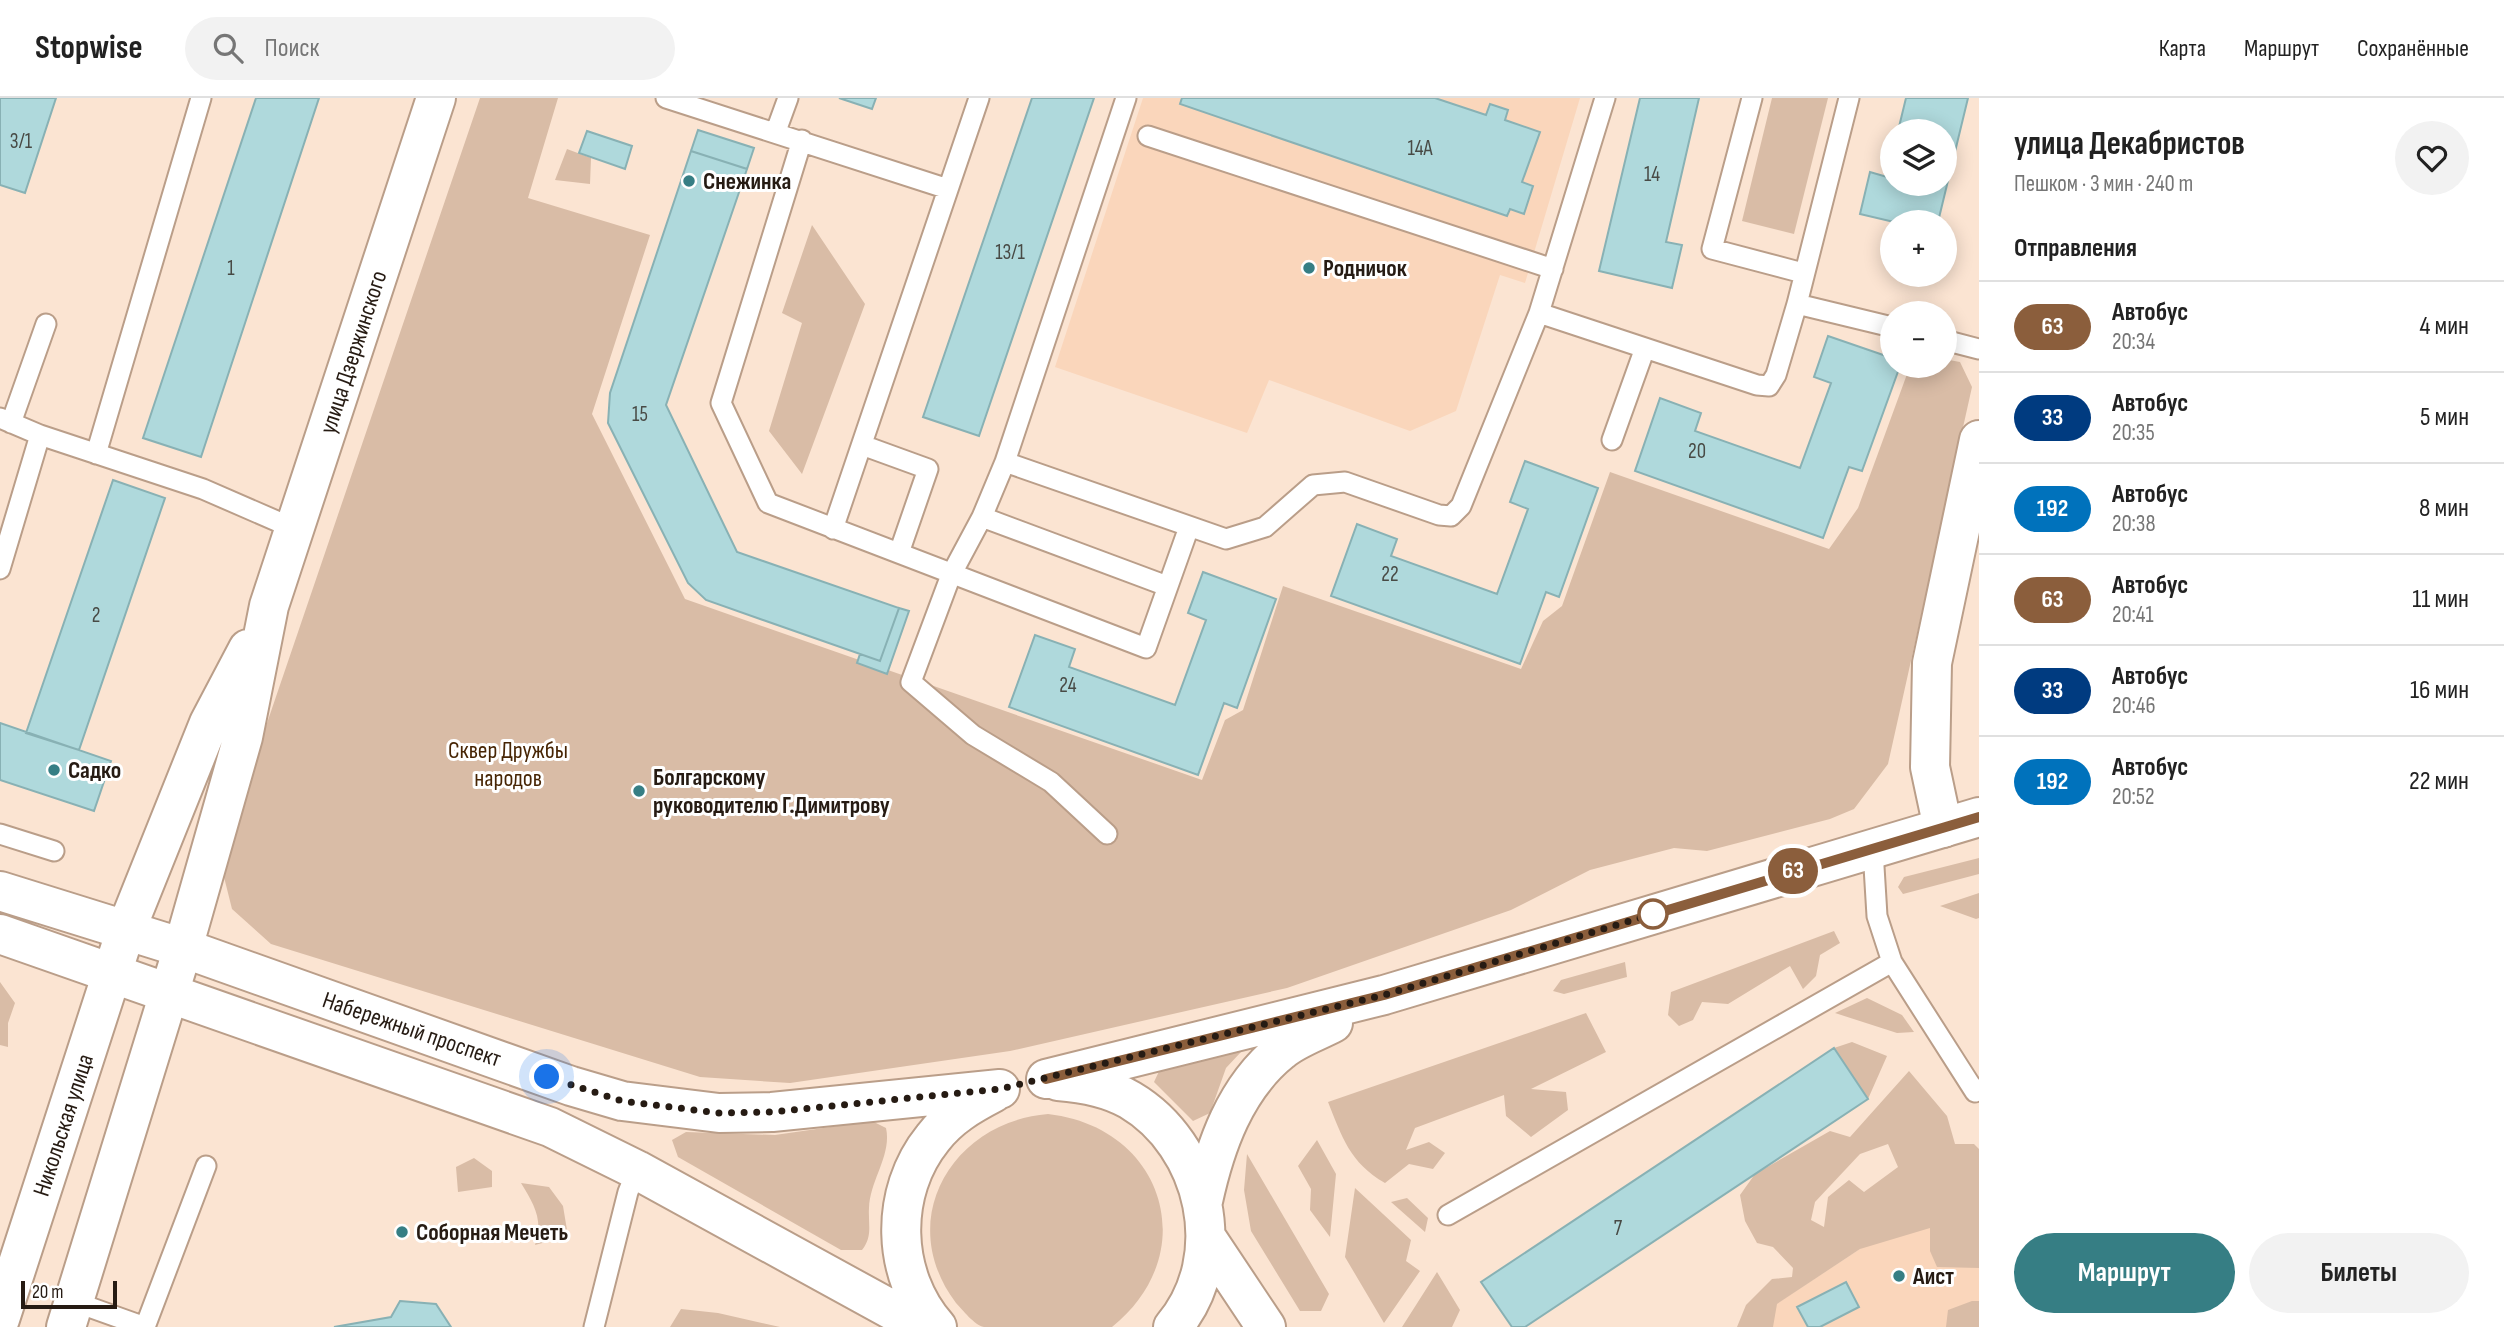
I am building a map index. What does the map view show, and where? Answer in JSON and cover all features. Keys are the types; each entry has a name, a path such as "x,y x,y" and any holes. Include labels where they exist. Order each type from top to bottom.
{"main road":[{"name":"улица Дзержинского","path":"183,948 243,737 269,606 436,98"},
{"path":"1943,828 1930,767 1932,663 1979,440"},
{"name":"улица Дзержинского","path":"126,930 209,723 269,606"},
{"path":"937,1327 915,1298 902,1258 901,1216 911,1175 940,1131 963,1108 1000,1089 1384,995 1831,859 1873,850 1979,817"},
{"name":"Набережный проспект","path":"0,891 183,948 571,1086 622,1101 719,1113 772,1112 1000,1089"},
{"name":"Никольская улица","path":"0,1320 126,930"},
{"name":"Набережный проспект","path":"0,934 550,1127 637,1170 923,1327"},
{"path":"71,1315 183,948"},
{"path":"1173,1327 1198,1283 1214,1152 1230,1117 1250,1086 1281,1051 1384,995"},
{"path":"1046,1079 1089,1083 1129,1099 1163,1126 1189,1161 1205,1219 1266,1327"}],"lane":[{"path":"96,454 201,98"},
{"path":"666,98 776,131 948,189"},
{"path":"776,131 788,98"},
{"path":"833,529 979,98"},
{"path":"1107,834 1051,782 973,735 911,682 951,575 982,517 1005,463 1126,98"},
{"path":"1005,463 1226,540 1265,527 1313,485 1345,482 1439,515 1451,516 1461,506 1539,313 1605,98"},
{"path":"1752,98 1712,249 1803,273"},
{"path":"1539,313 1769,386 1776,375 1797,304 1849,98"},
{"path":"1148,136 1553,269"},
{"path":"802,140 721,403 768,503 1146,648 1189,527"},
{"path":"1797,304 1880,324"},
{"path":"46,324 5,420 40,435 203,489 295,529"},
{"path":"1957,343 1979,349"},
{"path":"1612,440 1644,348"},
{"path":"0,569 40,435"},
{"path":"862,445 928,470 899,553"},
{"path":"982,517 1167,586"},
{"path":"0,834 54,851"},
{"path":"1873,850 1877,916 1892,962 1975,1092 1979,1089"},
{"path":"1448,1215 1892,962"},
{"path":"71,1315 145,1327 206,1166"},
{"path":"594,1327 628,1192 637,1170"}],"shaded area":[{"name":"Родничок","path":"1143,98 1580,98 1525,283 1500,275 1456,411 1410,431 1269,380 1247,433 1055,367"},
{"name":"Аист","path":"1979,1220 1979,1327 1741,1327 1898,1224"}],"green space":[{"name":"Сквер Дружбы народов","path":"480,98 558,98 528,198 650,235 592,414 685,599 1202,780 1225,720 1243,710 1283,586 1521,669 1543,621 1562,606 1610,472 1829,549 1858,508 1906,378 1957,378 1957,361 1960,362 1972,387 1888,764 1854,809 1830,819 1707,851 1674,848 1590,870 1511,910 1287,988 1010,1051 790,1083 700,1077 271,944 232,909 220,861"},
{"path":"1772,98 1828,98 1794,234 1742,221"},
{"path":"567,149 591,158 590,184 555,180"},
{"path":"812,225 865,304 802,474 769,431 802,323 782,313"},
{"path":"1979,858 1979,874 1903,894 1898,887 1904,877"},
{"path":"1979,893 1979,918 1976,919 1940,906"},
{"path":"1834,931 1840,943 1820,955 1816,976 1803,989 1790,966 1728,1004 1702,1002 1693,1020 1679,1026 1668,1015 1671,992"},
{"path":"1625,962 1627,977 1564,994 1553,991 1561,980"},
{"path":"0,982 15,1003 8,1023 8,1047 0,1045"},
{"path":"1867,998 1902,1015 1914,1032 1897,1033 1835,1013"},
{"path":"1586,1013 1606,1052 1531,1089 1566,1092 1568,1110 1531,1137 1506,1116 1504,1095 1415,1128 1406,1150 1429,1142 1445,1153 1433,1169 1409,1164 1385,1183 1363,1167 1343,1138 1328,1102"},
{"path":"1255,1037 1226,1068 1210,1113 1193,1121 1154,1082 1162,1065"},
{"path":"1852,1042 1887,1056 1868,1099 1834,1048"},
{"path":"1909,1071 1947,1116 1955,1144 1974,1144 1979,1149 1979,1268 1937,1267 1930,1251 1930,1228 1860,1249 1777,1304 1773,1327 1737,1327 1746,1305 1772,1279 1792,1277 1793,1268 1773,1247 1757,1243 1745,1221 1740,1195 1755,1174 1830,1131 1850,1137","holes":["1888,1144 1898,1167 1864,1192 1849,1180 1828,1197 1824,1227 1811,1220 1815,1202 1860,1154"]},
{"path":"1048,1114 1088,1124 1120,1142 1143,1168 1158,1198 1163,1231 1157,1264 1140,1297 1112,1327 980,1326 956,1303 938,1272 931,1240 932,1209 942,1181 960,1156 984,1135 1014,1121"},
{"path":"872,1121 886,1128 887,1138 884,1158 870,1198 869,1235 862,1250 841,1250 678,1157 672,1140 686,1132 775,1135"},
{"path":"1317,1140 1336,1174 1330,1237 1310,1210 1311,1189 1298,1166"},
{"path":"1247,1154 1329,1294 1321,1311 1300,1311 1251,1231 1244,1190"},
{"path":"474,1158 492,1171 492,1187 458,1192 456,1167"},
{"path":"521,1183 549,1187 563,1206 568,1236 535,1245 538,1220 534,1206"},
{"path":"1355,1188 1411,1240 1406,1261 1420,1271 1384,1323 1345,1257"},
{"path":"1407,1198 1428,1218 1425,1232 1391,1202"},
{"path":"1437,1272 1460,1310 1452,1327 1402,1327"},
{"path":"1979,1301 1979,1327 1946,1327 1948,1310"},
{"path":"681,1309 718,1313 780,1327 670,1327"}],"building":[{"path":"0,98 56,98 25,193 0,185"},
{"path":"256,98 319,98 201,457 143,438"},
{"path":"839,98 876,98 872,109"},
{"path":"1032,98 1094,98 979,436 923,417"},
{"path":"1182,98 1435,98 1486,115 1490,104 1508,110 1505,120 1540,132 1522,182 1533,186 1524,214 1510,209 1507,216 1180,104"},
{"path":"1640,98 1699,98 1666,242 1682,245 1672,288 1599,271"},
{"path":"1906,98 1968,98 1957,143 1957,119 1901,119"},
{"path":"698,130 754,148 747,169 691,151"},
{"path":"587,131 632,146 625,169 579,153"},
{"path":"691,151 747,169 666,405 737,552 899,608 880,661 706,600 688,583 608,423 610,393"},
{"path":"1870,172 1880,175 1880,196 1944,196 1941,210 1880,210 1880,219 1860,214"},
{"path":"1828,336 1880,354 1880,378 1896,378 1862,471 1849,467 1823,538 1635,471 1660,398 1701,413 1695,431 1800,468 1831,383 1814,377"},
{"path":"1525,461 1598,488 1559,597 1546,592 1520,664 1331,596 1357,524 1397,539 1391,556 1497,594 1528,509 1510,502"},
{"path":"113,480 165,498 79,750 26,733"},
{"path":"1203,572 1276,599 1237,708 1224,703 1198,775 1009,707 1035,635 1075,649 1069,667 1175,705 1206,620 1188,613"},
{"path":"899,608 909,611 887,674 857,663 860,654 880,661"},
{"name":"Садко","path":"0,723 111,761 94,811 0,780"},
{"path":"1834,1048 1868,1099 1525,1327 1512,1327 1481,1282"},
{"path":"1846,1282 1859,1307 1820,1327 1808,1327 1797,1307"},
{"path":"400,1301 436,1304 451,1327 334,1327 391,1317"}],"bus line":[{"name":"63","path":"1046,1079 1384,995 1831,859 1873,850 1979,817"}],"place":[{"name":"Снежинка","path":"689,181"},
{"name":"Родничок","path":"1309,268"},
{"name":"Садко","path":"54,770"},
{"name":"Болгарскому руководителю Г.Димитрову","path":"639,791"},
{"name":"Соборная Мечеть","path":"402,1232"},
{"name":"Аист","path":"1899,1276"}],"route":[{"path":"547,1077 622,1101 719,1113 772,1112 1000,1089 1384,995 1653,914"}]}
